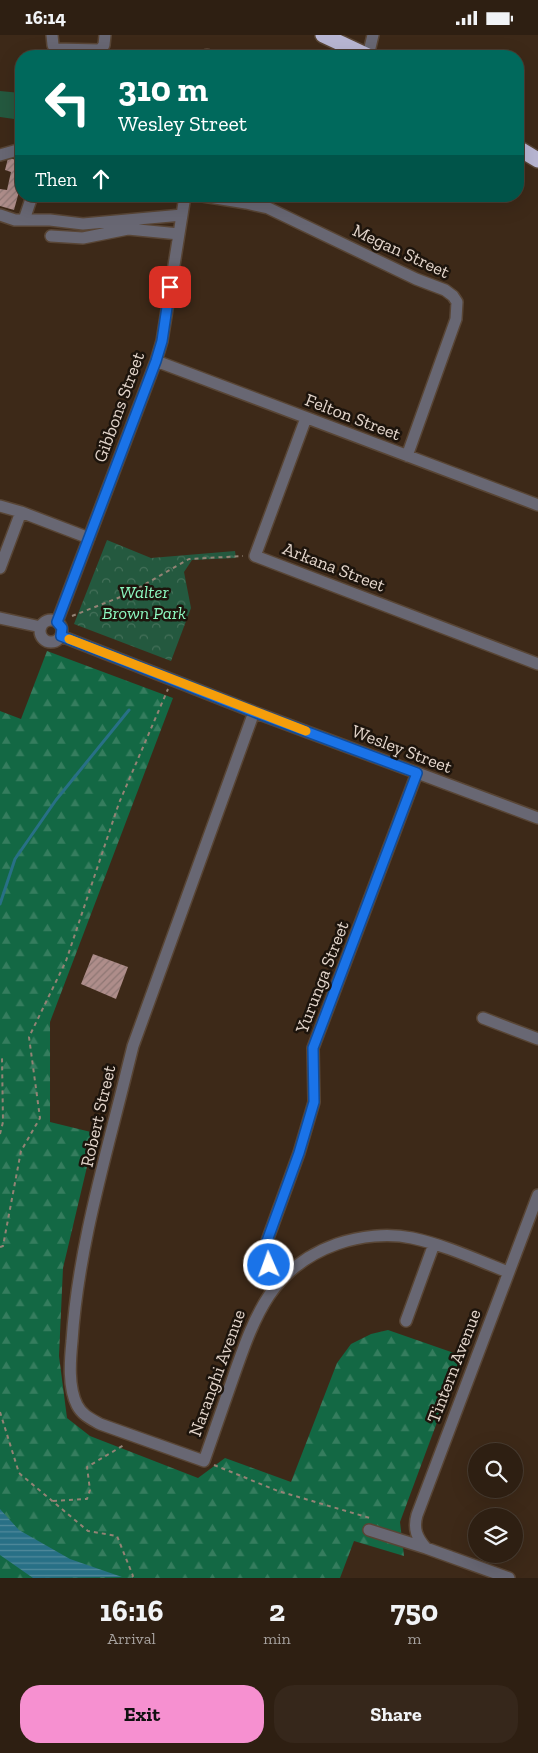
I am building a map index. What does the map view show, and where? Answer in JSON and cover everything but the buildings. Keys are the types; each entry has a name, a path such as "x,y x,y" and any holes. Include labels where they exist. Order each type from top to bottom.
{"highway":[{"path":"323,35 355,50"},
{"path":"524,152 538,160"}],"street":[{"path":"52,35 55,49 100,50 104,45 106,35"},
{"path":"369,50 373,35"},
{"path":"0,155 15,151"},
{"path":"24,220 30,202"},
{"name":"Gibbons Street","path":"58,617 156,361 162,341 184,202"},
{"name":"Megan Street","path":"240,202 268,209 453,295 457,303 456,319 407,456"},
{"path":"0,215 15,220 50,220 82,224 182,215"},
{"path":"51,237 83,238 128,229 179,234"},
{"name":"Felton Street","path":"156,361 538,505"},
{"name":"Arkana Street","path":"306,418 256,556 538,664"},
{"path":"0,506 21,512 88,538"},
{"path":"0,568 21,512"},
{"path":"0,618 41,627 58,617 62,628 61,636 54,642 47,641 42,637 41,627"},
{"name":"Wesley Street","path":"61,636 254,712 538,818"},
{"name":"Robert Street","path":"204,1461 86,1417 77,1405 73,1391 70,1363 78,1277 133,1047 254,712"},
{"name":"Yurunga Street","path":"278,1283 269,1265 267,1241 299,1153 314,1102 313,1048 417,773"},
{"path":"483,1018 538,1039"},
{"name":"Tintern Avenue","path":"426,1548 418,1539 415,1521 538,1195"},
{"name":"Naranghi Avenue","path":"204,1461 249,1331 261,1306 278,1283 299,1263 327,1248 355,1238 380,1236 410,1238 434,1244 508,1273"},
{"path":"406,1321 434,1244"},
{"path":"369,1524 426,1548 509,1578"}],"path":[{"path":"58,617 70,617 128,594 189,559 256,556"},
{"path":"0,1247 3,1246 21,1151 40,1118 29,1037 66,961 119,803 172,679"},
{"path":"0,1134 3,1123 2,1058"},
{"path":"0,1413 19,1473 88,1531 117,1536 133,1576 130,1578"},
{"path":"52,1501 87,1499 90,1490 88,1467 137,1437"},
{"path":"204,1461 278,1491 369,1524"}],"green space":[{"path":"0,91 15,92 15,119 0,117"},
{"name":"Walter Brown Park","path":"107,540 151,558 235,551 236,558 192,560 184,572 191,608 171,661 74,624"},
{"path":"47,651 173,698 50,1022 50,1122 95,1133 63,1268 59,1356 67,1418 90,1436 198,1478 225,1458 291,1482 337,1363 351,1344 371,1334 388,1330 454,1353 459,1363 400,1522 404,1556 354,1541 340,1578 0,1578 0,711 21,719"}],"water":[{"path":"0,1509 19,1530 70,1559 122,1577 33,1578 0,1555"}],"waterway":[{"path":"0,904 15,859 56,800 129,710"}],"slow traffic":[{"path":"69,639 306,731"}],"route":[{"path":"170,287 162,341 156,361 57,622 62,628 61,636 254,712 417,773 313,1048 314,1102 299,1153 267,1241 269,1265"}]}
